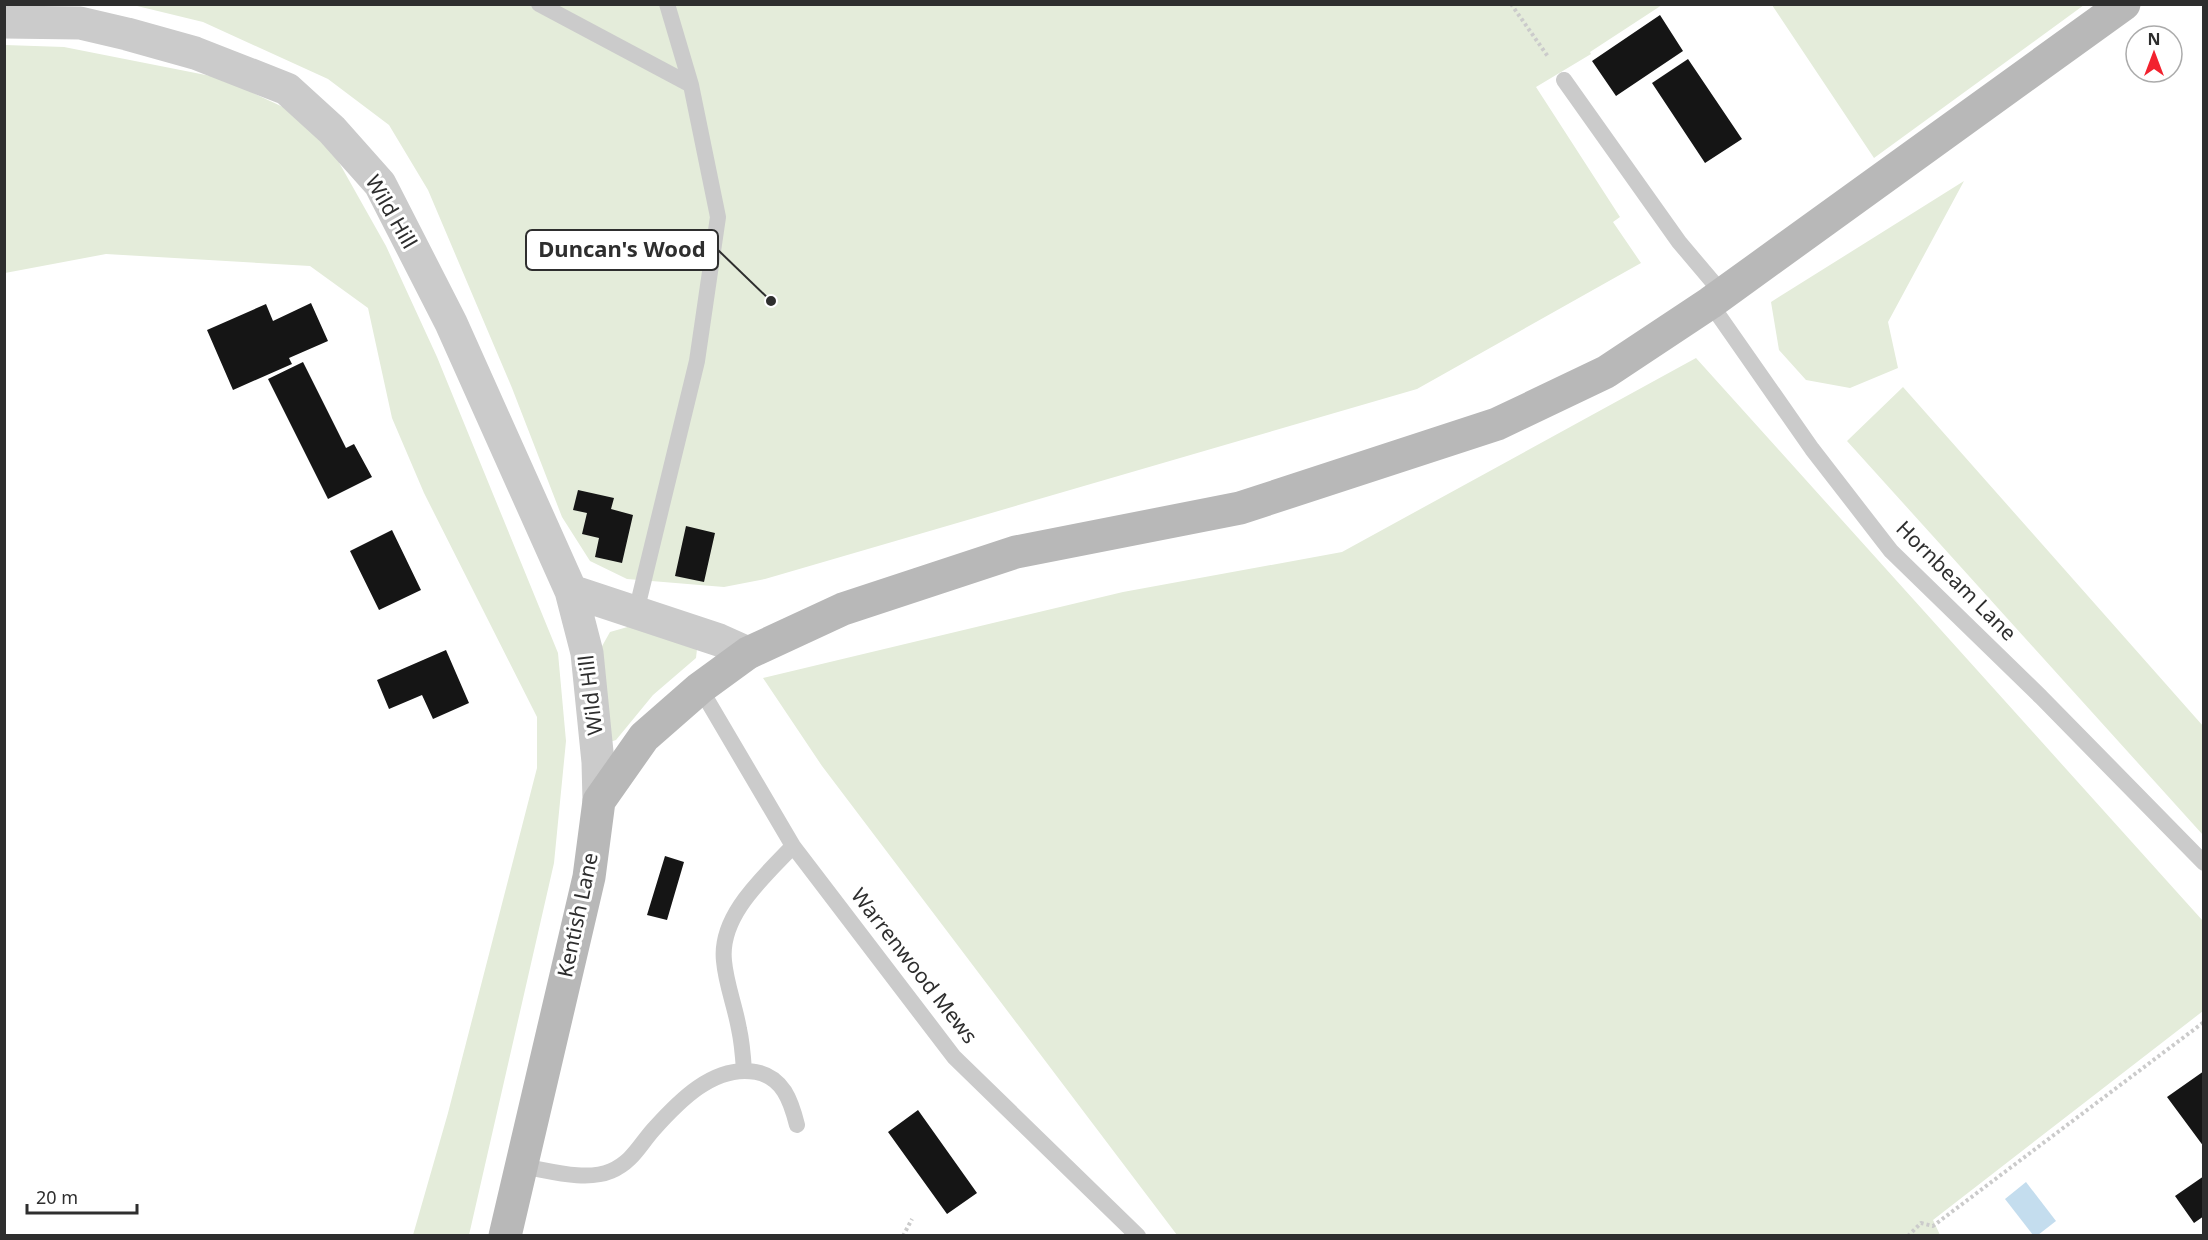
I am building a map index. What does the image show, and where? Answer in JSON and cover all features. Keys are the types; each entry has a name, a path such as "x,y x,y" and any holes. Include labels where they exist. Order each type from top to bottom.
{"main road":[{"name":"Kentish Lane","path":"505,1236 589,876 599,801 644,737 700,688 748,653 843,609 1016,552 1240,508 1497,424 1606,372 1716,299 2124,4"}],"street":[{"name":"Wild Hill","path":"4,22 81,14 195,53 287,89 332,130 380,184 452,323 571,591 587,652 598,762 599,801"},
{"path":"571,591 719,640 748,653"}],"lane":[{"path":"539,4 691,85"},
{"path":"636,612 697,361 718,217 691,85 667,4"},
{"name":"Hornbeam Lane","path":"1564,80 1679,242 1812,449 1891,551 2041,697 2204,863"},
{"name":"Warrenwood Mews","path":"700,688 793,846 954,1057 1137,1236"},
{"path":"744,1070 739,1030 723,960 725,941 732,922 746,898 793,846"},
{"path":"521,1166 578,1175 609,1172 630,1161 652,1131 699,1085 744,1070 769,1075 787,1093 797,1125"}],"path":[{"path":"1511,4 1547,56"},
{"path":"1908,1236 1921,1223 1933,1226 2204,1022"},
{"path":"903,1236 912,1219"}],"green space":[{"path":"133,5 1662,5 1590,52 1591,54 1536,87 1620,217 1613,222 1641,263 1417,389 765,579 724,587 627,579 590,561 562,517 512,388 428,190 389,125 328,79 203,22"},
{"path":"1772,5 2084,5 1874,158"},
{"path":"5,45 64,47 221,78 283,107 332,150 386,246 437,357 558,653 566,741 554,863 469,1235 413,1235 448,1113 537,768 537,717 424,493 392,418 368,308 310,266 106,254 5,273"},
{"path":"1964,181 1888,322 1898,368 1850,388 1806,380 1779,350 1771,302"},
{"path":"1696,358 2203,921 2203,1011 1933,1220 1940,1235 1177,1235 822,766 763,678 1123,592 1342,552"},
{"path":"1903,387 2203,726 2203,835 1847,441"},
{"path":"631,626 697,649 696,658 653,695 616,740 610,742 601,648 610,632"}],"water":[{"path":"2026,1182 2056,1221 2038,1235 2033,1235 2005,1199"}],"building":[{"path":"1660,15 1683,51 1616,96 1592,61"},
{"path":"1688,59 1742,139 1705,163 1652,83"},
{"path":"311,303 328,341 289,358 292,364 233,390 207,330 266,304 273,321"},
{"path":"303,362 346,448 354,444 372,477 328,499 268,379"},
{"path":"578,490 614,498 611,509 633,515 622,563 595,557 599,538 582,534 587,513 573,510"},
{"path":"686,526 715,533 704,582 675,576"},
{"path":"392,530 421,590 379,610 350,551"},
{"path":"446,650 469,703 433,719 422,695 389,709 377,680"},
{"path":"665,856 684,862 667,920 647,915"},
{"path":"2204,1071 2204,1147 2167,1097"},
{"path":"918,1110 977,1193 947,1214 888,1132"},
{"path":"2204,1176 2204,1216 2194,1223 2175,1196"}],"place":[{"name":"Duncan's Wood","path":"771,301"}]}
